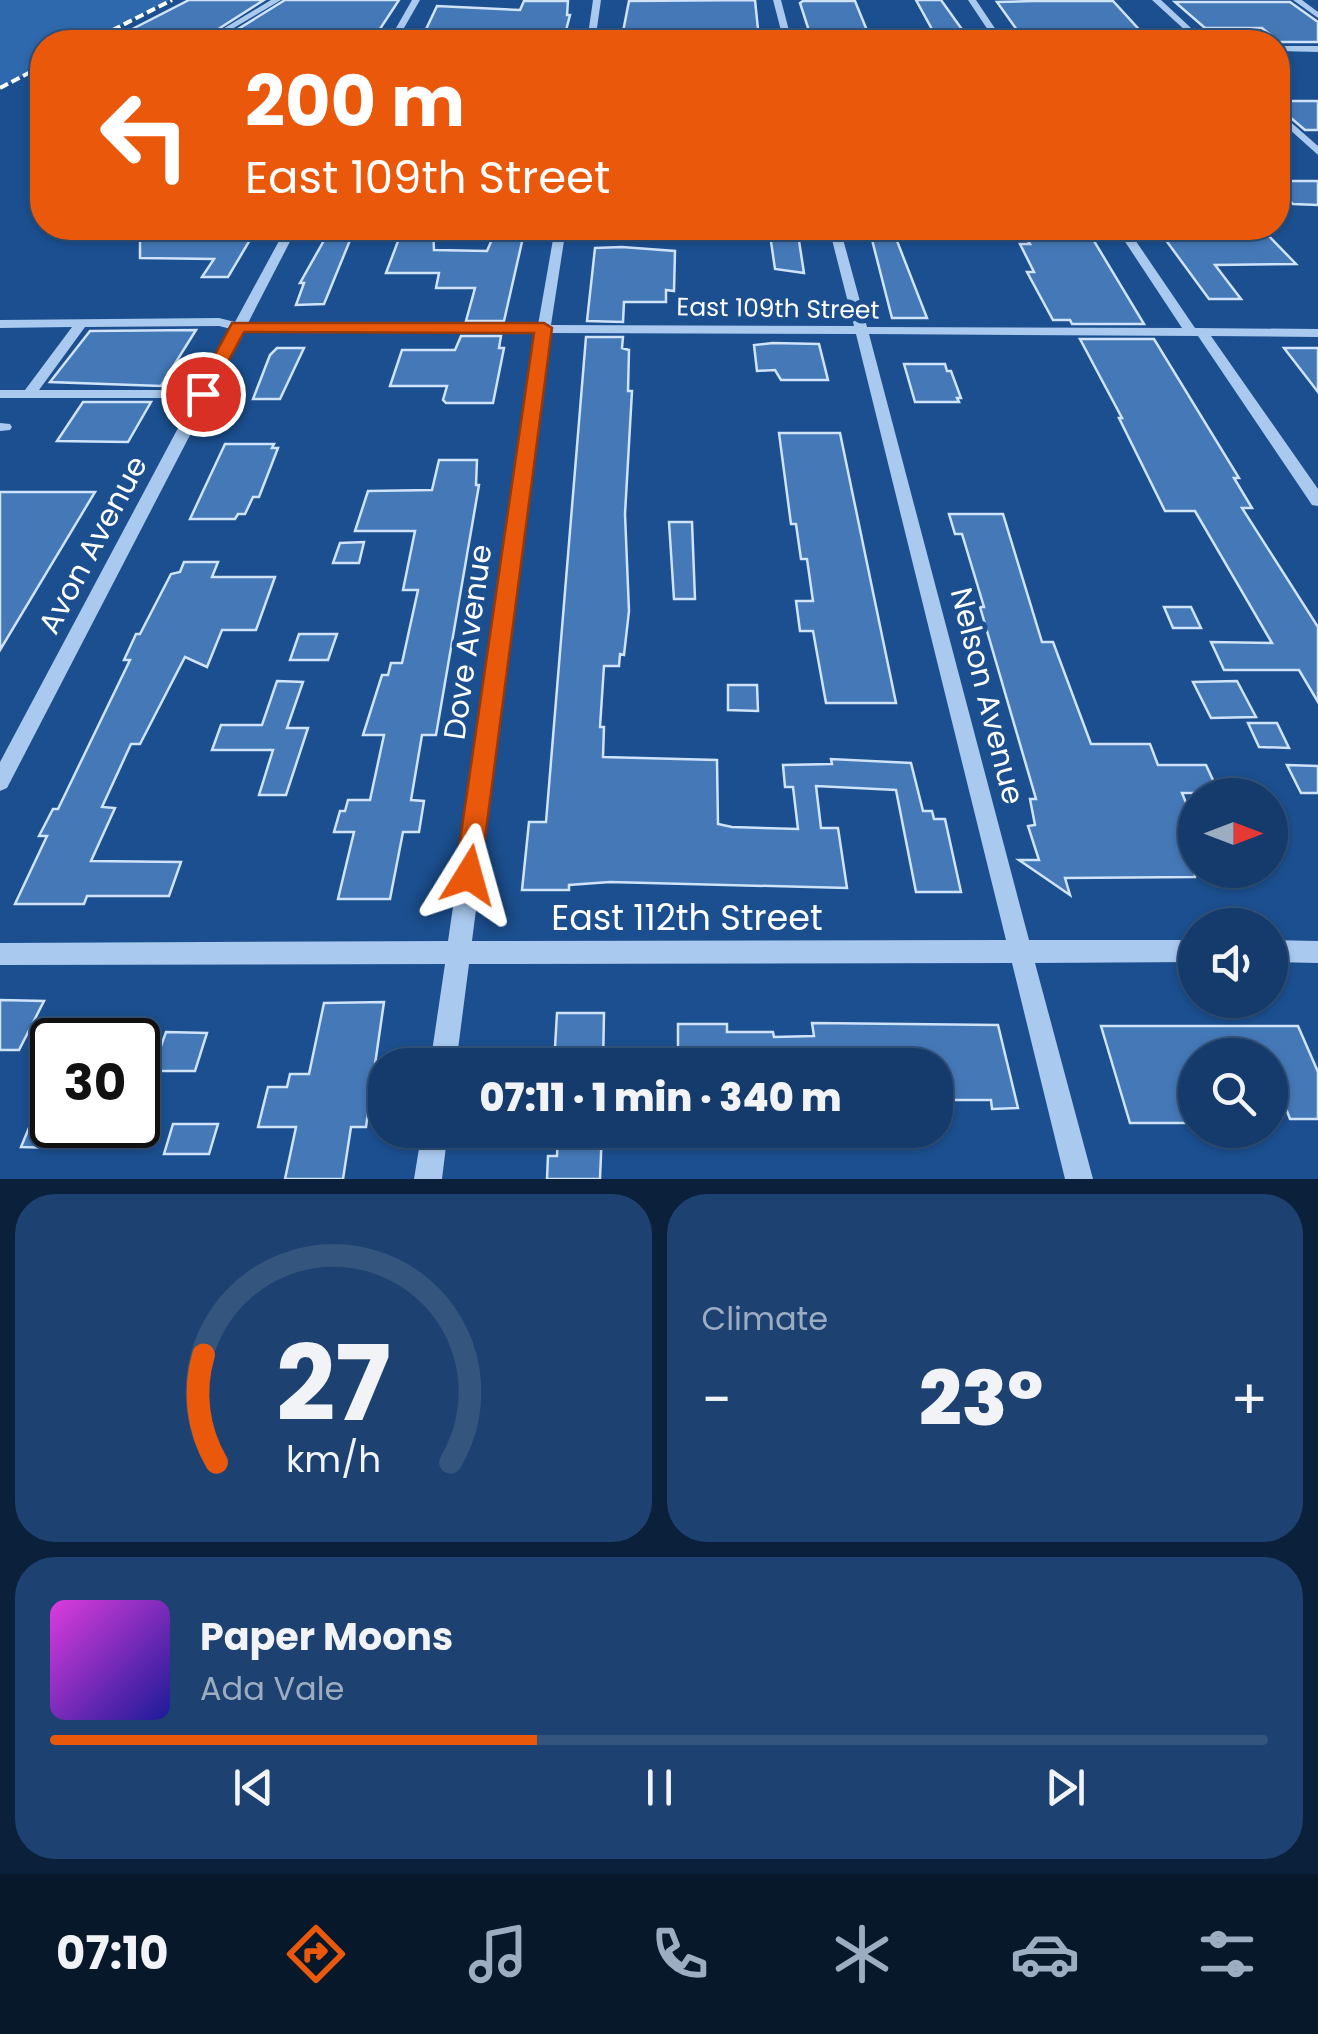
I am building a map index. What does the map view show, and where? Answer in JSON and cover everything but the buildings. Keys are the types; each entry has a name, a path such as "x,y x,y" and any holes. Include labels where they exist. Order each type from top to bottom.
{"street":[{"path":"226,30 278,0"},
{"path":"399,30 416,0"},
{"path":"592,30 596,0"},
{"path":"777,0 785,30"},
{"path":"972,0 992,30"},
{"path":"1156,0 1189,30"},
{"path":"1296,0 1318,16"},
{"path":"1290,49 1318,49"},
{"path":"1290,125 1318,152"},
{"name":"Avon Avenue","path":"0,782 285,240"},
{"name":"Dove Avenue","path":"446,1048 559,240"},
{"name":"Nelson Avenue","path":"838,240 1079,1179"},
{"path":"1131,240 1318,501"},
{"name":"East 109th Street","path":"0,324 220,322 238,326 1318,333"},
{"path":"30,394 81,324"},
{"path":"0,394 203,394"},
{"name":"East 112th Street","path":"0,954 1178,951"},
{"path":"1288,951 1318,952"},
{"path":"428,1179 432,1148"}],"shaded area":[{"path":"0,0 170,0 111,30 30,30 30,72 0,88"}],"railway":[{"path":"113,30 172,0"},
{"path":"0,88 30,72"}],"route":[{"path":"203,394 238,326 544,328 469,875"}]}
